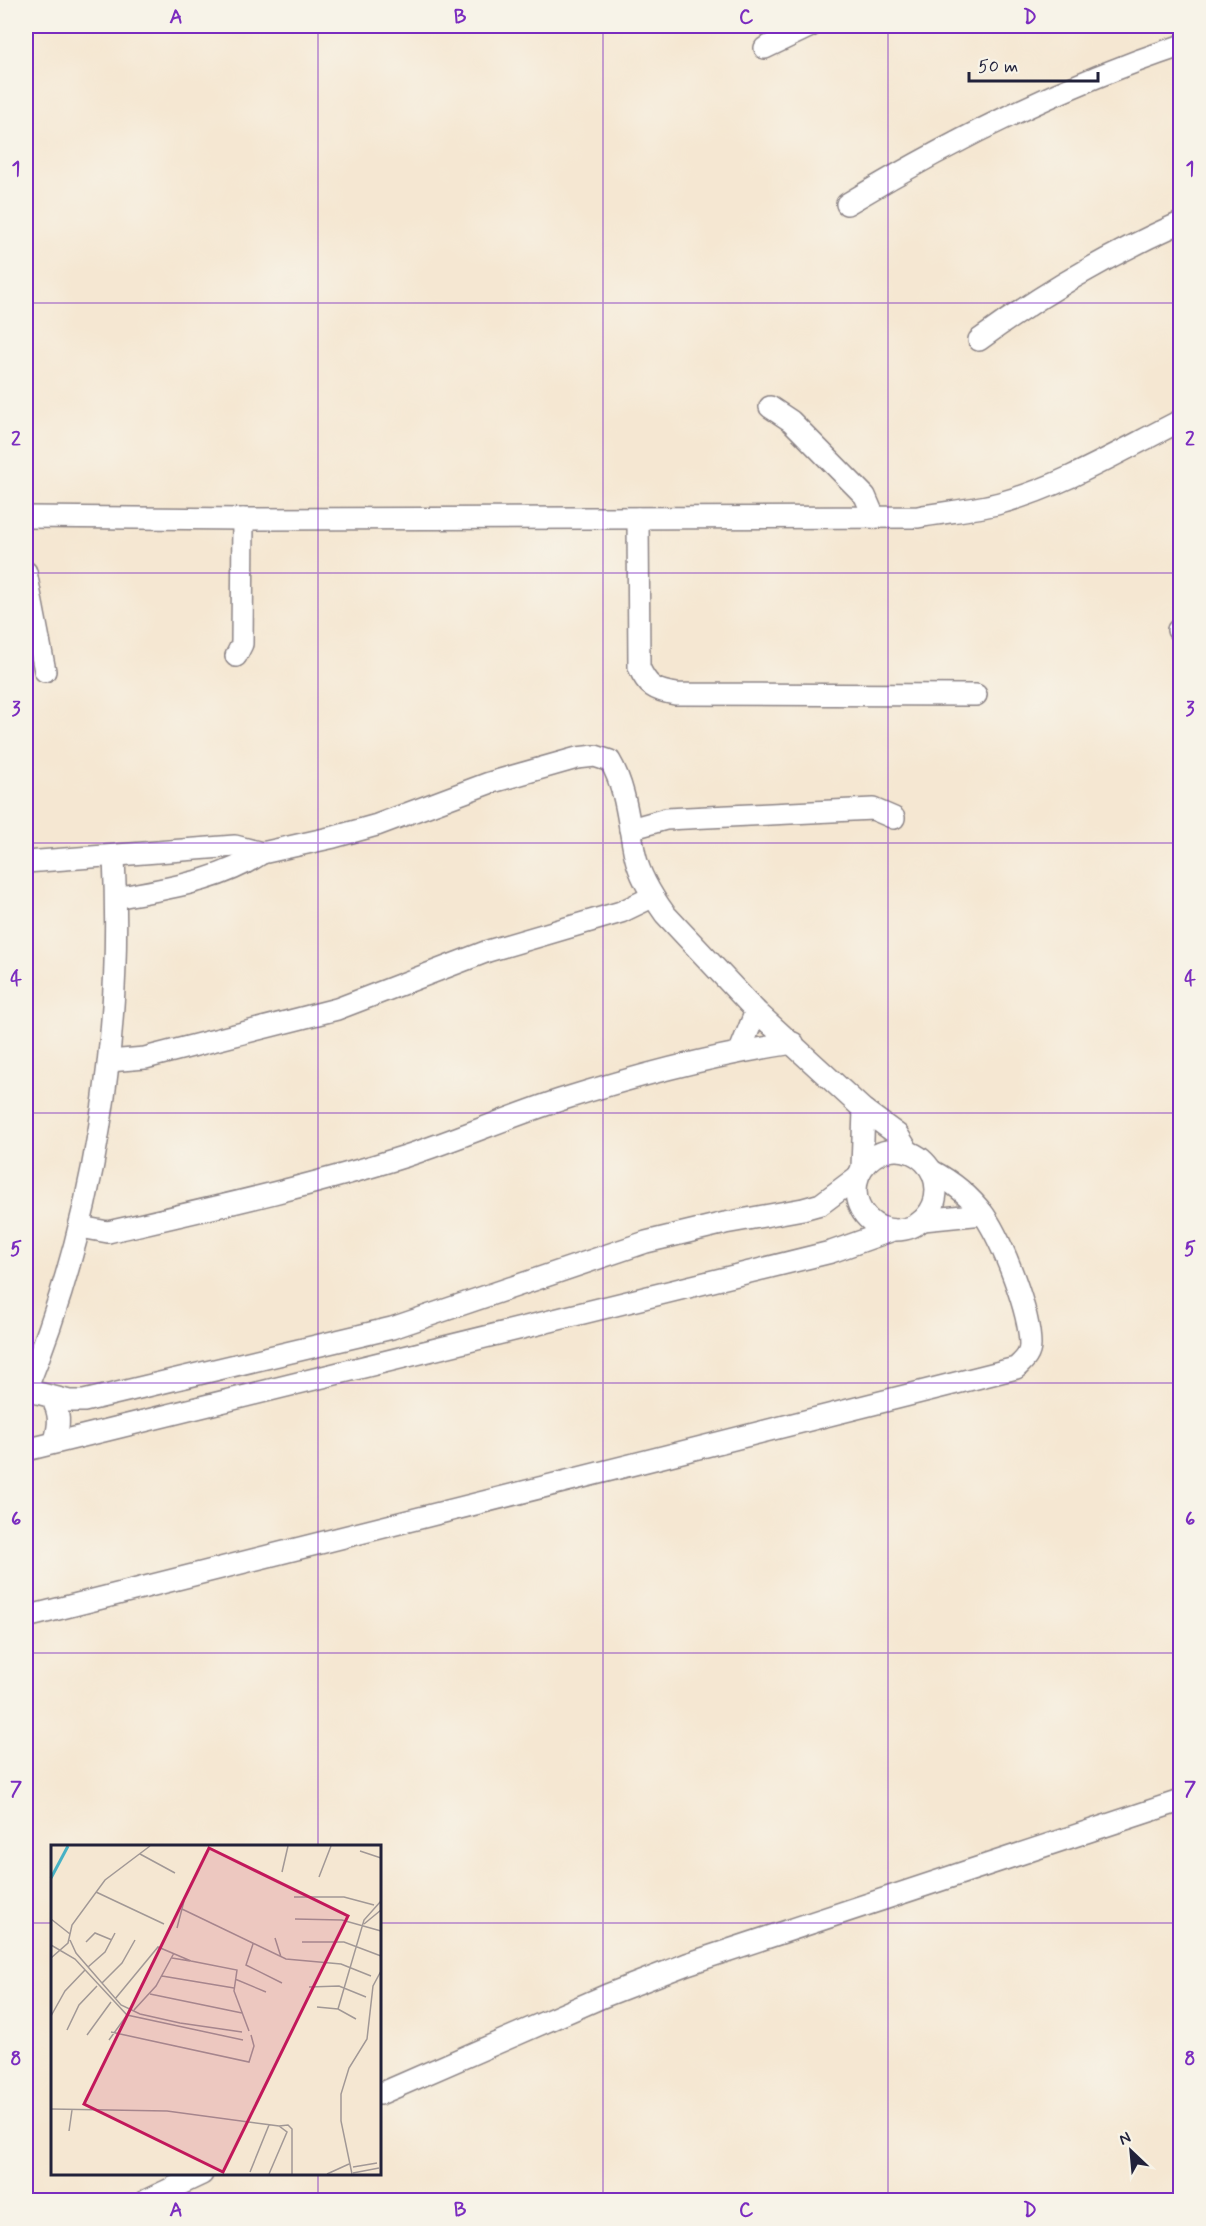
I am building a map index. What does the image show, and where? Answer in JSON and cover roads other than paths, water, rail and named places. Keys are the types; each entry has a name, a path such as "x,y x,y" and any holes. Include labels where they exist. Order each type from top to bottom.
{"street":[{"path":"765,48 811,26"},
{"path":"847,204 900,171 1010,114 1115,70 1180,46"},
{"path":"979,340 1066,281 1138,242 1180,223"},
{"path":"770,407 791,421 865,496 874,517"},
{"path":"26,517 243,519 918,517 1000,503 1054,484 1180,420"},
{"path":"638,518 639,667 646,682 659,692 676,694 976,695"},
{"path":"236,656 242,644 243,519"},
{"path":"26,572 45,671"},
{"path":"116,898 212,877 240,868 262,853 377,825 489,783 577,758 595,756 610,761 617,773 636,858 652,897 756,1011 864,1110 898,1135 908,1151"},
{"path":"630,829 666,819 873,809 894,818"},
{"path":"26,862 235,846 262,853"},
{"path":"114,857 116,898 109,1061 96,1152 80,1227 60,1296 26,1390 52,1398 84,1401 392,1328 646,1242 812,1207 840,1192 877,1153 898,1149 908,1151 926,1162 936,1181 934,1202 923,1220"},
{"path":"109,1061 144,1058 337,1009 488,951 621,912 652,897"},
{"path":"740,1051 756,1011"},
{"path":"80,1227 108,1232 286,1192 409,1155 559,1100 740,1051 793,1043"},
{"path":"864,1110 856,1198 865,1217 883,1228 893,1230"},
{"path":"26,1617 1016,1368 1027,1358 1030,1347 1015,1283 997,1238 983,1214 954,1182 932,1171"},
{"path":"26,1450 55,1441 831,1252 893,1230 904,1229 923,1220 983,1214"},
{"path":"52,1398 59,1411 60,1424 55,1441"},
{"path":"381,2094 596,1999 687,1964 1180,1801"},
{"path":"147,2200 200,2175"}]}
